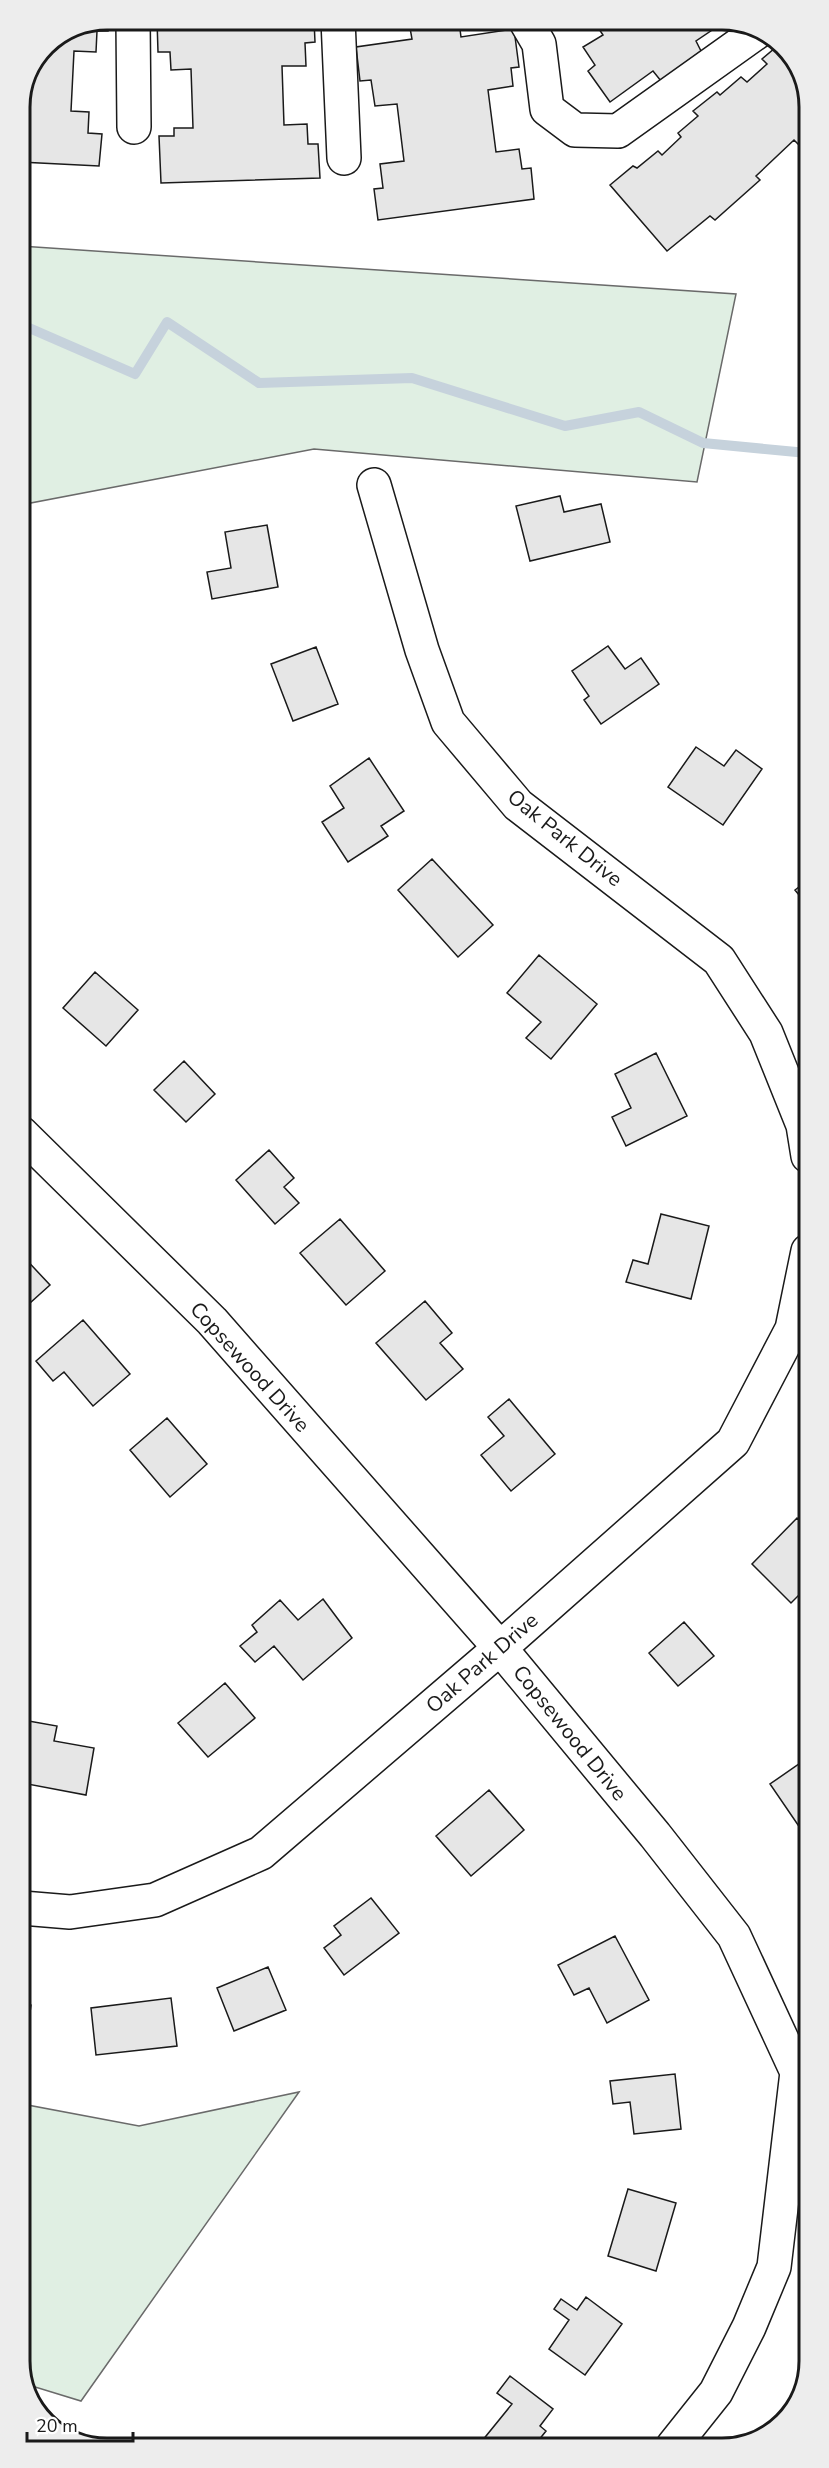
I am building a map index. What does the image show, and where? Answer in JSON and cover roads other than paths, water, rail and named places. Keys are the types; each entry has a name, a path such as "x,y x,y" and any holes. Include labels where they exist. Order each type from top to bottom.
{"street":[{"path":"133,30 134,127"},
{"path":"338,30 344,158"},
{"path":"531,30 539,44 548,109 575,130 618,131 752,36"},
{"name":"Oak Park Drive","path":"374,485 422,650 448,722 518,806 719,960 766,1033 799,1115"},
{"name":"Copsewood Drive","path":"30,1142 212,1322 501,1648 655,1835 734,1936 799,2063"},
{"name":"Oak Park Drive","path":"30,1909 70,1912 155,1900 261,1852 501,1648 733,1442 792,1329 799,1295"},
{"name":"Copsewood Drive","path":"679,2438 716,2392 749,2327 774,2267 799,2098"}],"waterway":[{"path":"30,328 135,374 167,322 259,383 412,378 565,426 639,412 703,443 799,452"}]}
